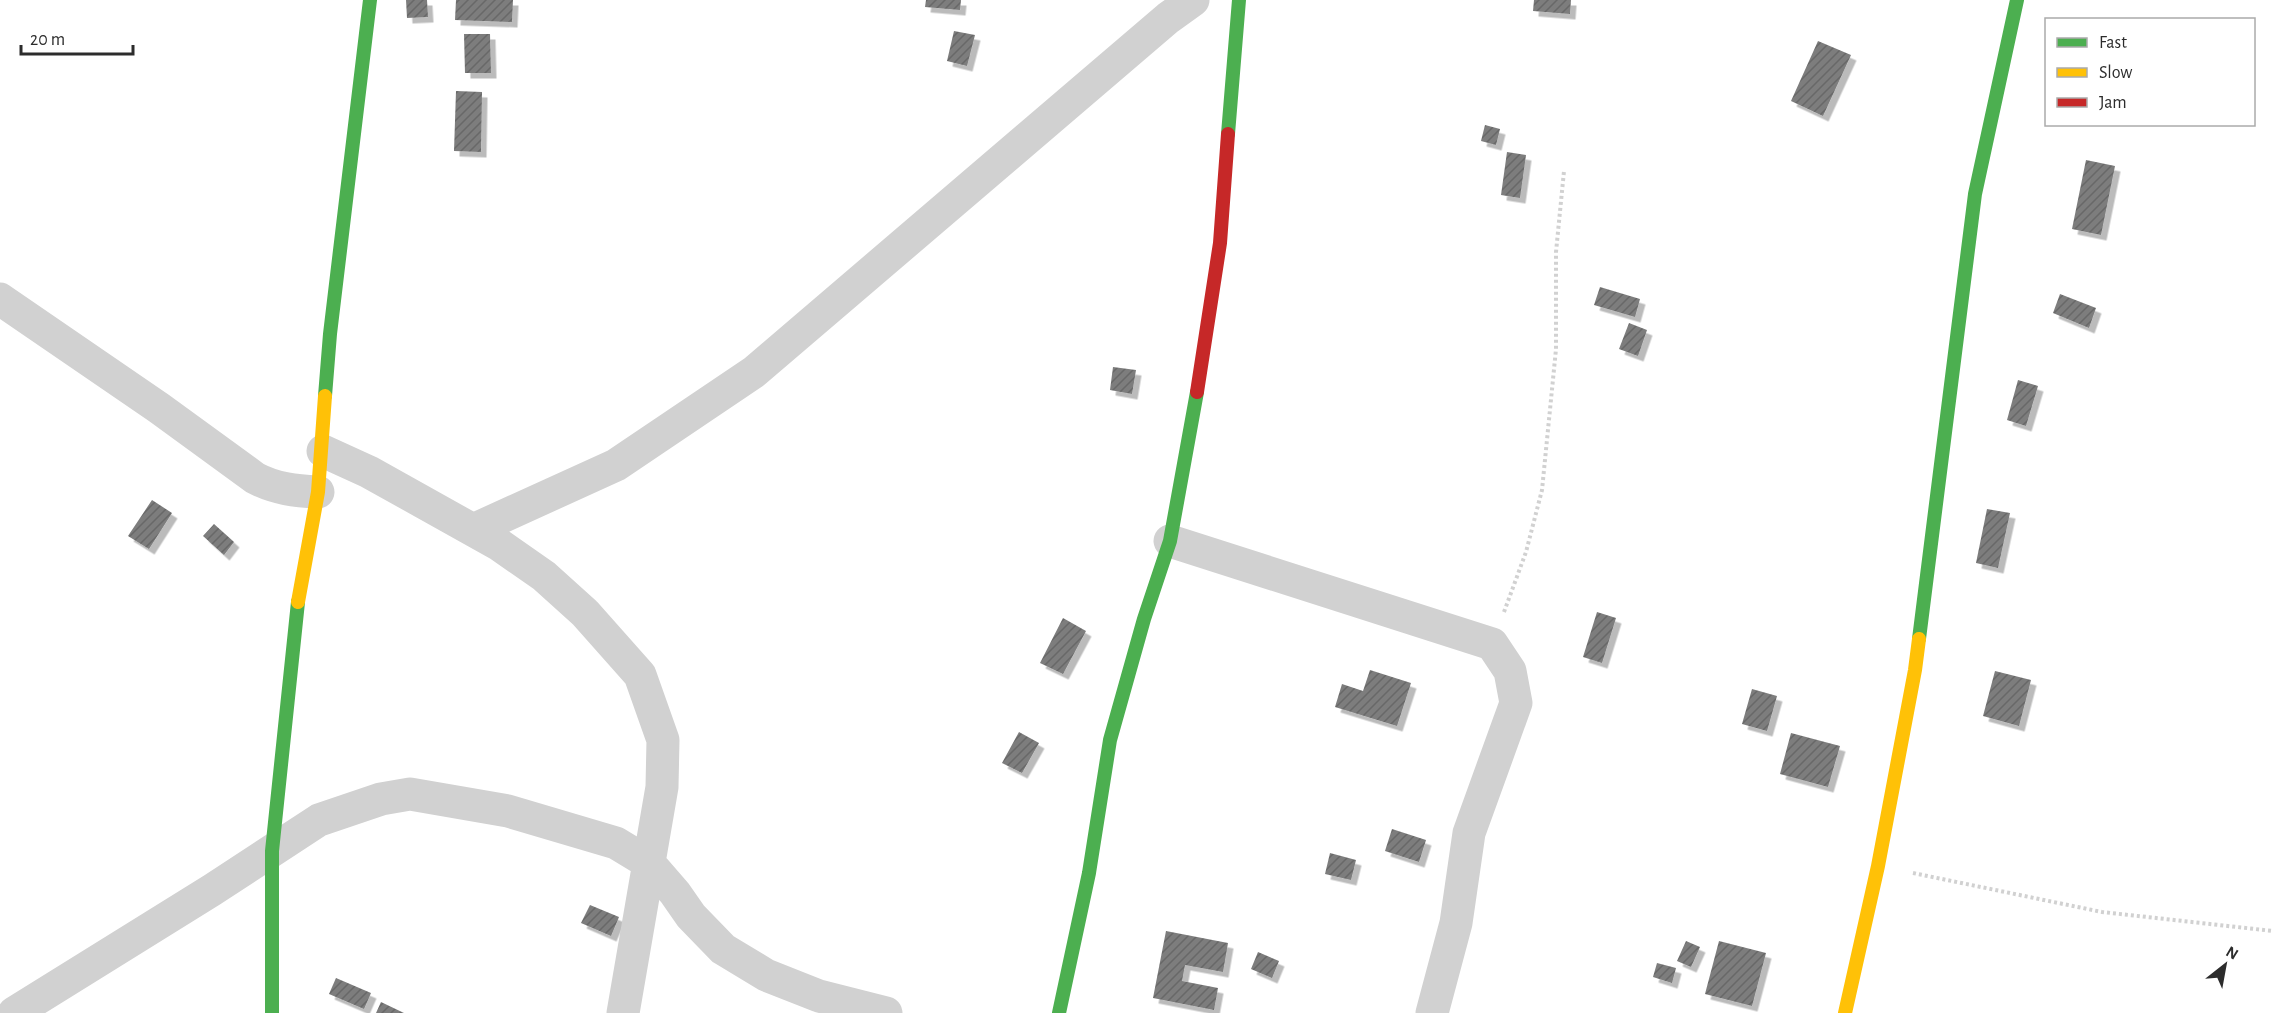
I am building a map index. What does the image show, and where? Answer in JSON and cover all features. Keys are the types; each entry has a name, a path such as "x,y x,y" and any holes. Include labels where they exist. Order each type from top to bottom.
{"street":[{"path":"272,1013 272,851 298,605 323,451 330,333 370,0"},
{"path":"473,530 616,465 754,372 1168,18 1193,0"},
{"path":"1059,1013 1089,873 1110,740 1144,619 1170,541 1193,417 1220,243 1239,0"},
{"path":"1845,1013 1878,866 1915,670 1975,194 2017,0"},
{"path":"0,299 159,408 255,478 269,485 289,490 318,492"},
{"path":"323,451 369,472 498,544 544,576 585,613 640,675 663,740 662,787 623,1013"},
{"path":"1170,541 1492,644 1510,671 1516,703 1469,834 1456,923 1432,1013"},
{"path":"14,1013 319,820 381,799 410,794 508,811 616,843 649,863 691,916 723,949 766,975 819,996 886,1013"}],"path":[{"path":"1492,644 1526,552 1542,490 1556,349 1556,252 1564,171"},
{"path":"1878,866 2102,912 2273,931"}],"building":[{"path":"406,0 427,0 428,17 407,18"},
{"path":"456,0 513,0 512,22 455,20"},
{"path":"926,0 961,0 960,10 925,7"},
{"path":"1534,0 1571,0 1570,14 1533,11"},
{"path":"954,31 975,35 967,66 947,61"},
{"path":"464,34 490,34 491,73 465,73"},
{"path":"1818,41 1851,55 1823,116 1791,101"},
{"path":"456,91 482,92 481,152 454,151"},
{"path":"1485,125 1500,129 1496,145 1481,141"},
{"path":"1507,152 1526,155 1520,198 1501,195"},
{"path":"2086,160 2115,166 2101,235 2072,229"},
{"path":"1600,287 1640,299 1635,317 1594,305"},
{"path":"2060,294 2096,308 2089,328 2053,313"},
{"path":"1629,323 1647,330 1638,356 1619,349"},
{"path":"1113,367 1136,370 1132,394 1110,390"},
{"path":"2018,380 2038,386 2026,426 2007,420"},
{"path":"152,500 172,513 149,549 128,536"},
{"path":"1987,509 2010,513 1998,568 1976,563"},
{"path":"214,524 234,542 224,555 203,536"},
{"path":"1597,612 1616,618 1602,663 1583,657"},
{"path":"1063,618 1086,631 1063,674 1040,663"},
{"path":"1370,670 1411,683 1397,726 1335,707 1342,684 1363,691"},
{"path":"1995,671 2031,680 2019,726 1983,716"},
{"path":"1752,689 1777,696 1767,731 1742,724"},
{"path":"1019,732 1039,743 1022,773 1002,763"},
{"path":"1791,733 1840,746 1828,787 1780,774"},
{"path":"1392,829 1426,840 1419,862 1385,851"},
{"path":"1330,853 1356,860 1351,880 1325,874"},
{"path":"590,905 619,917 611,936 581,923"},
{"path":"1166,931 1228,943 1223,972 1185,965 1182,981 1218,988 1214,1010 1153,998"},
{"path":"1686,941 1700,947 1691,967 1677,961"},
{"path":"1719,941 1766,953 1752,1006 1705,994"},
{"path":"1258,952 1279,961 1272,978 1251,969"},
{"path":"1657,963 1676,968 1672,983 1653,977"},
{"path":"336,978 371,993 364,1009 329,994"},
{"path":"381,1002 404,1013 376,1013"}],"traffic: fast":[{"path":"325,396 330,334 370,0"},
{"path":"1228,134 1239,0"},
{"path":"1919,639 1975,194 2017,0"},
{"path":"1059,1013 1089,873 1110,740 1144,619 1170,541 1197,392"},
{"path":"272,1013 272,851 298,602"}],"traffic: slow":[{"path":"298,602 318,492 325,396"},
{"path":"1845,1013 1878,866 1919,639"}],"traffic: jam":[{"path":"1197,392 1220,243 1228,134"}]}
